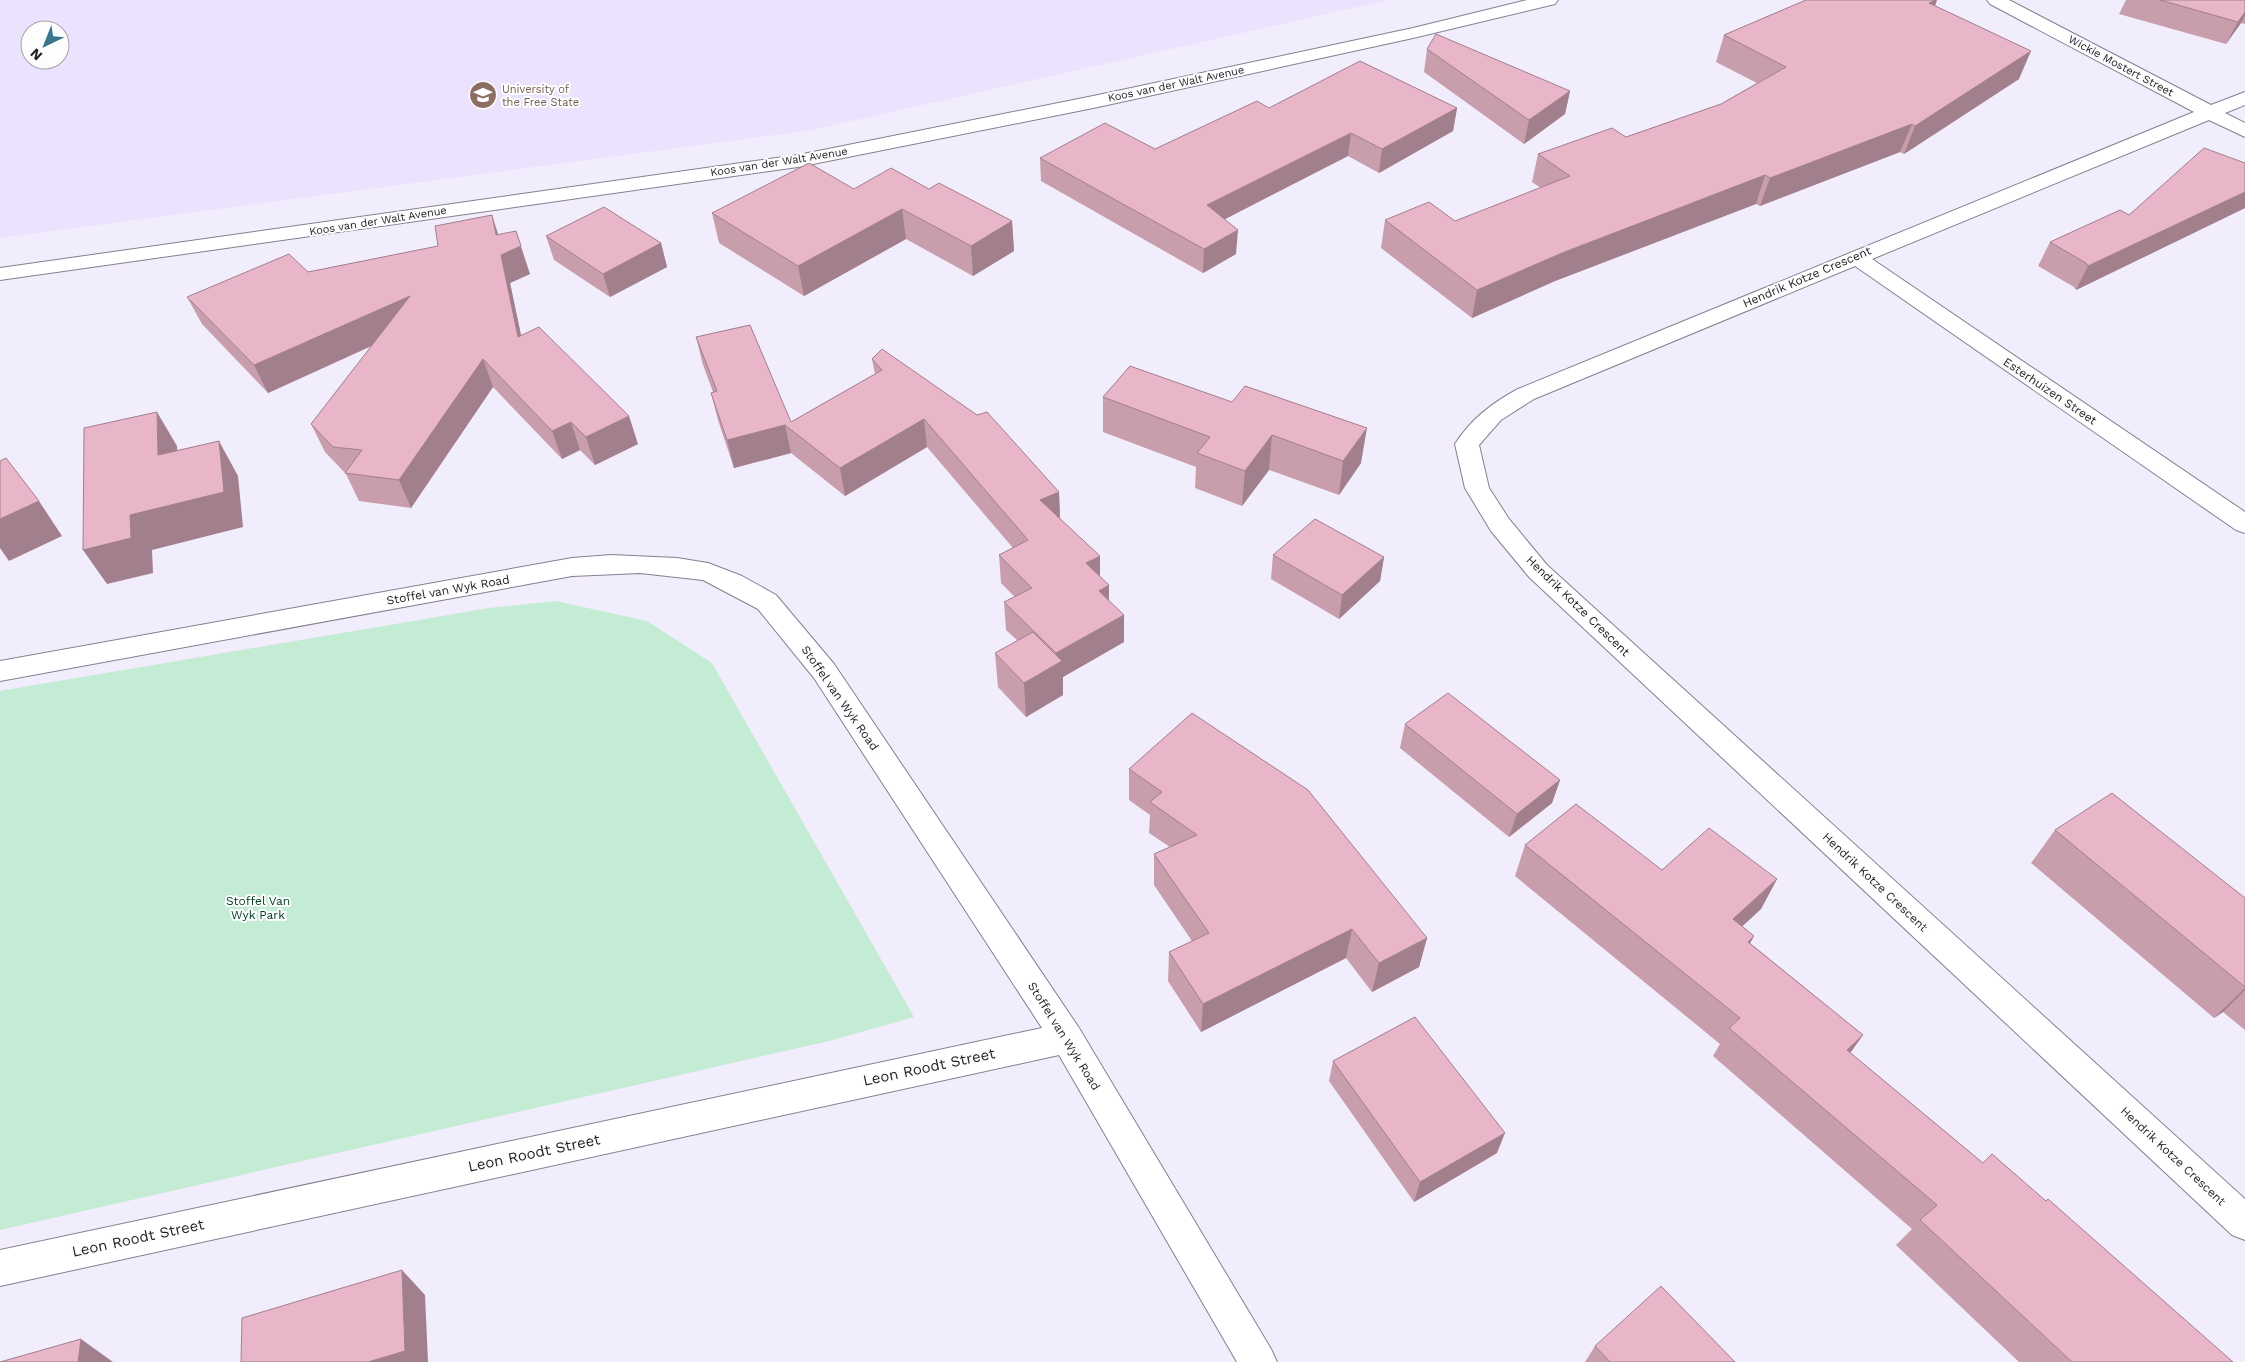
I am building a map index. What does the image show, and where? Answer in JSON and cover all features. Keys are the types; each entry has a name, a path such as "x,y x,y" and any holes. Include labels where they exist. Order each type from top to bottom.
{"street":[{"name":"Koos van der Walt Avenue","path":"0,274 798,161 1098,101 1413,33 1548,0"},
{"name":"Wickie Mostert Street","path":"1996,0 2245,131"},
{"name":"Hendrik Kotze Crescent","path":"2245,98 1526,394 1502,407 1483,422 1467,444 1477,488 1500,525 1538,571 2245,1223"},
{"name":"Esterhuizen Street","path":"1855,257 2245,524"},
{"name":"Stoffel van Wyk Road","path":"0,671 572,567 611,564 677,566 708,572 732,582 767,602 818,663 1067,1038 1258,1362"},
{"name":"Leon Roodt Street","path":"0,1268 1067,1038"}],"shaded area":[{"name":"University of the Free State","path":"0,0 1388,0 812,130 0,238"}],"green space":[{"name":"Stoffel Van Wyk Park","path":"556,601 647,621 712,663 914,1017 829,1041 0,1230 0,691 489,608"}],"building":[{"path":"1806,0 1936,0 1929,3 2031,51 1915,126 1912,124 1770,178 1765,175 1562,253 1477,290 1385,220 1429,202 1455,221 1570,176 1538,154 1612,128 1626,137 1721,104 1786,67 1724,35"},
{"path":"2160,0 2245,0 2245,12 2238,22"},
{"path":"1436,34 1570,91 1529,120 1427,49"},
{"path":"1360,61 1457,108 1382,149 1351,133 1207,205 1238,230 1204,249 1040,158 1105,123 1155,149 1257,101 1269,108"},
{"path":"2204,148 2245,163 2245,192 2088,266 2050,242 2120,210 2129,215"},
{"path":"809,163 854,189 891,168 929,189 939,183 1012,221 971,246 902,209 798,266 712,213"},
{"path":"604,207 661,243 603,274 546,236"},
{"path":"492,215 496,235 516,231 521,246 501,255 518,337 539,327 629,416 586,437 571,422 552,431 483,359 399,480 345,473 362,450 333,447 311,424 410,296 254,365 187,297 289,254 308,272 438,246 435,226"},
{"path":"750,325 791,422 882,370 872,359 882,349 977,415 987,412 1059,492 1040,500 1100,556 1086,563 1109,585 1099,591 1124,615 1056,653 1004,602 1032,588 999,555 1028,540 924,419 840,468 785,425 727,440 711,393 717,391 696,337"},
{"path":"1130,366 1232,402 1245,386 1367,428 1343,461 1272,435 1245,471 1197,453 1210,437 1103,397"},
{"path":"157,412 158,455 219,441 224,492 130,515 131,538 83,550 84,428"},
{"path":"6,458 39,501 0,519 0,461"},
{"path":"1315,519 1384,557 1342,595 1273,555"},
{"path":"1033,632 1062,661 1024,683 995,653"},
{"path":"1448,693 1560,780 1517,814 1405,724"},
{"path":"1192,713 1308,790 1427,938 1379,963 1352,929 1203,1004 1169,952 1209,933 1154,854 1197,835 1150,802 1162,792 1129,769"},
{"path":"2112,793 2245,898 2245,987 2055,830"},
{"path":"1576,804 1662,870 1709,828 1777,879 1733,919 1754,936 1748,942 1863,1035 1847,1050 1983,1163 1992,1154 2046,1201 2048,1199 2233,1362 2072,1362 1920,1220 1937,1205 1729,1028 1740,1018 1525,845"},
{"path":"1415,1017 1505,1133 1420,1182 1333,1061"},
{"path":"402,1270 405,1351 368,1362 241,1362 242,1318"},
{"path":"1661,1286 1735,1362 1610,1362 1595,1346"},
{"path":"81,1339 78,1362 0,1362"}],"place":[{"name":"University of the Free State","path":"483,95"}]}
